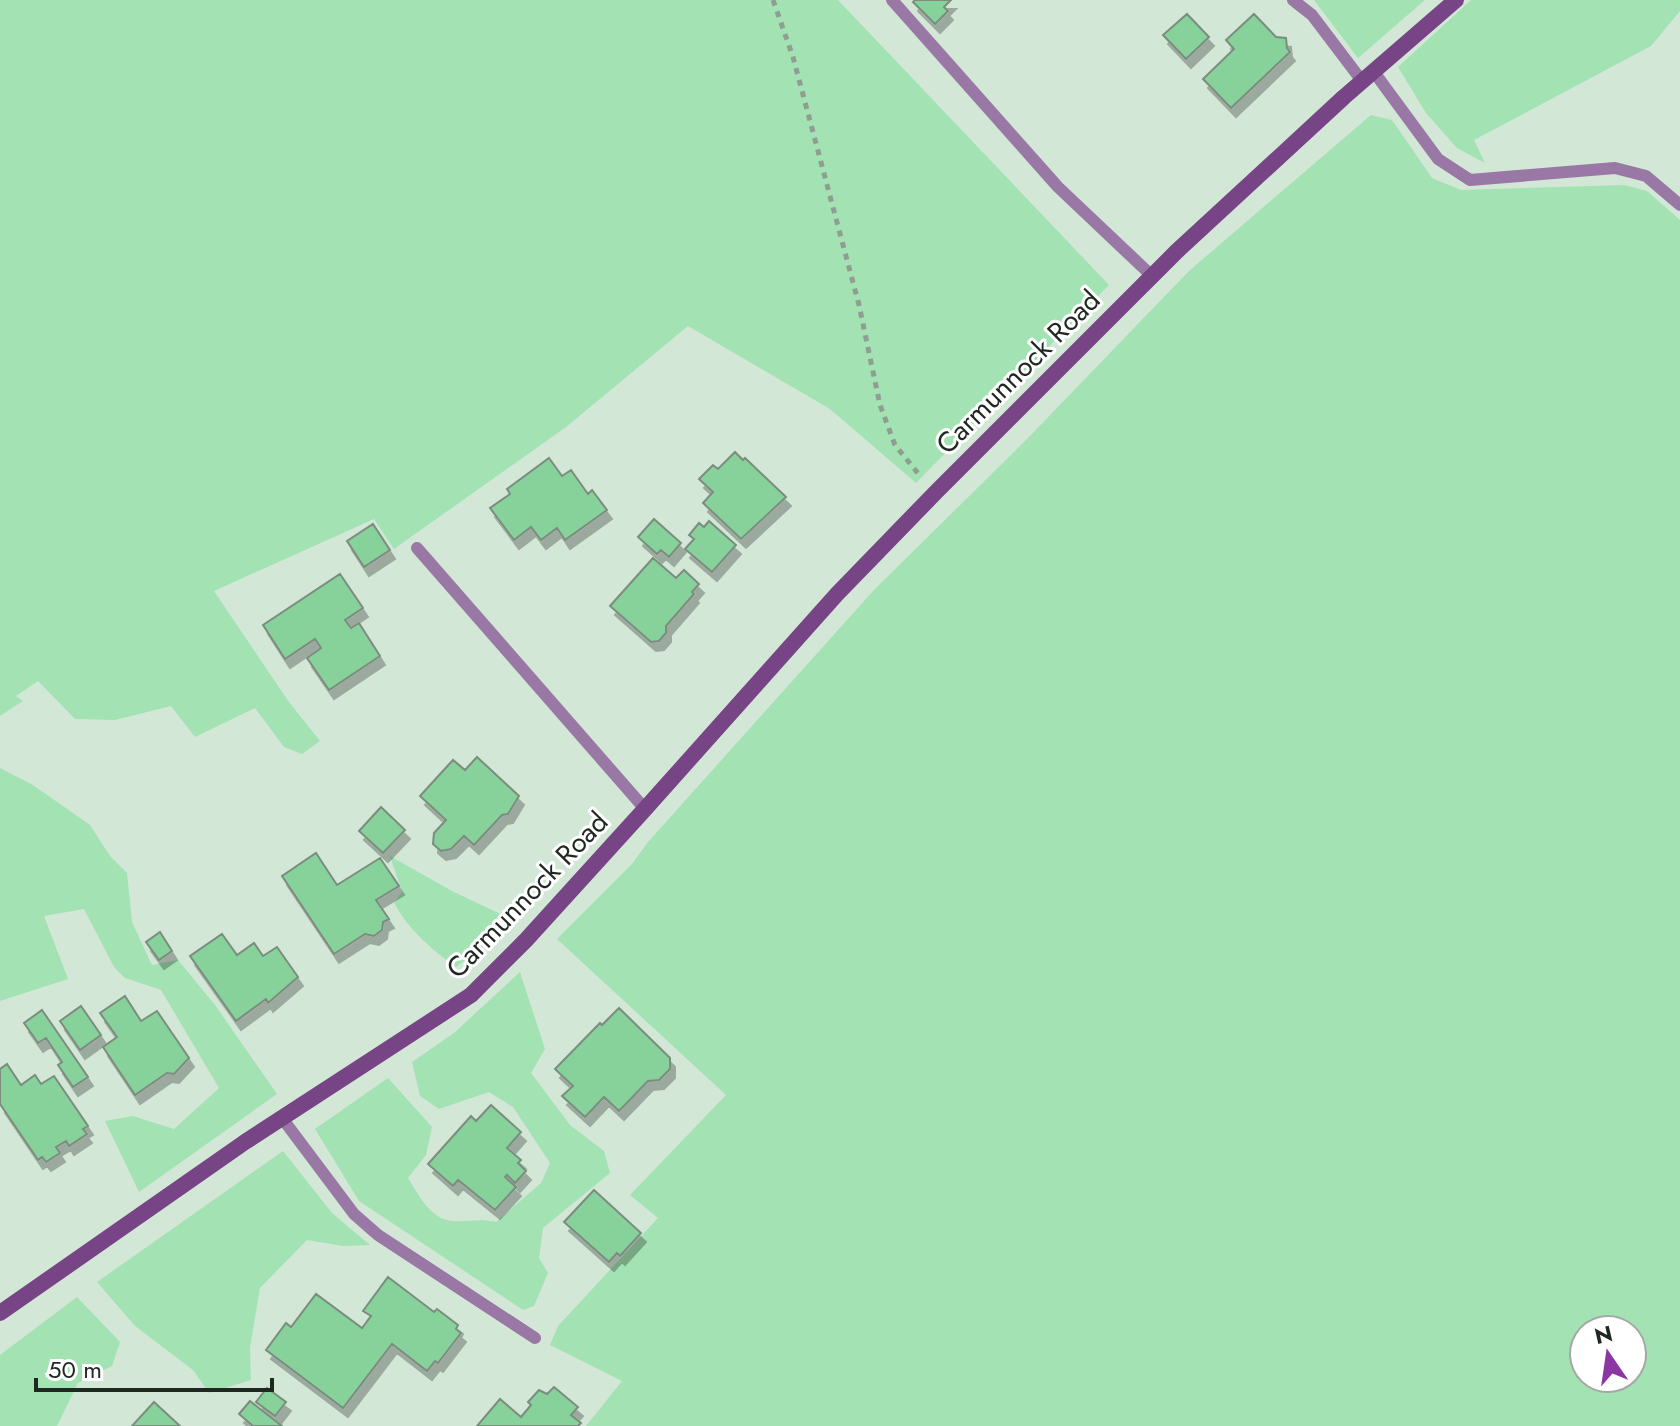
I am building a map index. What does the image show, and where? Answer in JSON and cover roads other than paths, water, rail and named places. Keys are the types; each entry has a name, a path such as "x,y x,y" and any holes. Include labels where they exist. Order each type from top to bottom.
{"main road":[{"name":"Carmunnock Road","path":"0,1313 282,1118 471,995 526,940 837,594 936,492 1152,276 1368,76 1456,0"}],"lane":[{"path":"892,0 1058,187 1152,276"},
{"path":"1293,0 1312,15 1368,76 1438,159 1470,180 1615,168 1646,176 1680,205"},
{"name":"Carmunnock Road","path":"417,548 645,809"},
{"path":"282,1118 354,1214 378,1235 535,1338"}]}
